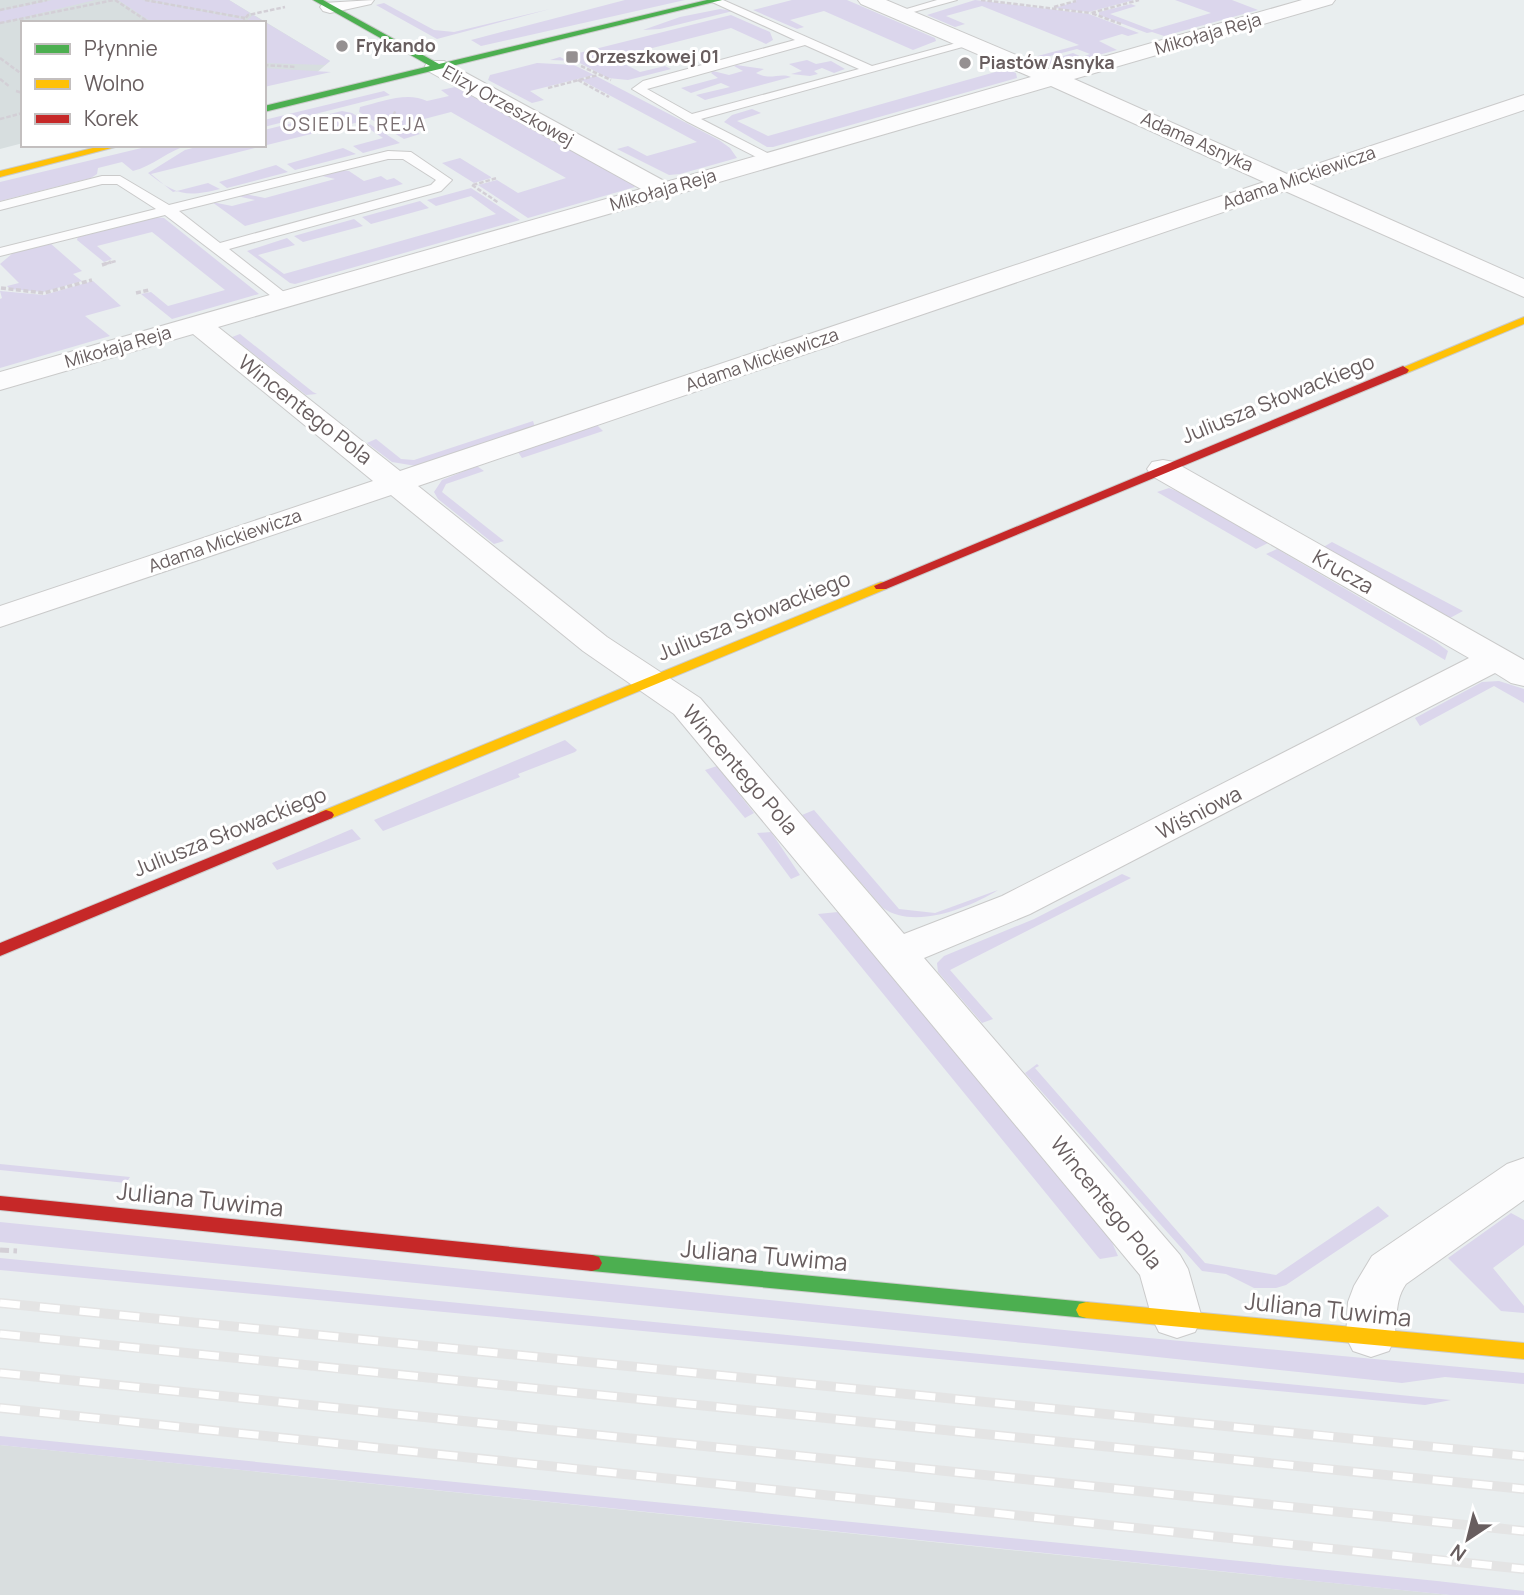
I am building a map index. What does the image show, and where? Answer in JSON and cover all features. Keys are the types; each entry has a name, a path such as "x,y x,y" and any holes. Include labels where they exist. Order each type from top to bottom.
{"street":[{"path":"324,4 364,0"},
{"path":"266,108 717,0"},
{"name":"Adama Asnyka","path":"868,0 1052,78 1524,289"},
{"name":"Mikołaja Reja","path":"0,381 1325,0"},
{"name":"Elizy Orzeszkowej","path":"324,4 662,190"},
{"name":"Adama Mickiewicza","path":"0,617 1524,102"},
{"path":"0,174 110,147"},
{"name":"Juliusza Słowackiego","path":"0,950 1524,320"},
{"name":"Wincentego Pola","path":"197,324 595,644 686,705 1157,1261 1163,1269 1177,1318"},
{"name":"Krucza","path":"1163,469 1510,667"},
{"name":"Wiśniowa","path":"896,953 1016,905 1510,667"},
{"path":"1371,1337 1371,1301 1389,1270 1524,1176"},
{"name":"Juliana Tuwima","path":"0,1203 716,1275 1524,1351"}],"lane":[{"path":"717,0 869,69"},
{"path":"899,13 951,0"},
{"path":"770,160 638,89 647,83 806,41"},
{"path":"690,118 971,44"},
{"path":"0,252 388,155 406,155 445,180 436,188 217,248"},
{"path":"0,206 111,179 123,181 284,299"}],"path":[{"path":"0,10 47,0"},
{"path":"41,15 36,13 99,0"},
{"path":"0,23 114,0 147,21"},
{"path":"145,0 245,18"},
{"path":"981,0 1091,13 1126,26"},
{"path":"1091,13 1139,0"},
{"path":"1049,9 1076,1"},
{"path":"1131,2 1140,5"},
{"path":"243,21 248,15 287,7"},
{"path":"0,58 21,74"},
{"path":"577,64 614,81"},
{"path":"544,89 598,75"},
{"path":"0,79 10,87"},
{"path":"578,80 613,99"},
{"path":"16,91 21,92"},
{"path":"0,118 21,113"},
{"path":"472,185 497,178"},
{"path":"102,265 116,261"},
{"path":"1,288 44,293 92,280"},
{"path":"136,293 149,290"}],"shaded area":[{"path":"0,0 229,0 264,21 21,21 21,144 0,149"},
{"path":"52,0 95,0 0,23 0,11"},
{"path":"118,0 142,0 243,19 242,21 150,21"},
{"path":"149,0 229,0 250,13 244,17"},
{"path":"625,0 685,0 481,46 471,40"},
{"path":"792,0 847,0 935,38 936,41 913,50 824,11 790,20 804,27 797,29 753,10"},
{"path":"975,0 1089,14 1139,33 1128,36 1122,34 1099,41 1117,50 1061,65 1040,63 1073,53 1082,57 1090,54 1077,49 1035,60 1030,58 1079,45 982,6 946,16 965,24 955,27 927,15"},
{"path":"1074,0 1134,0 1089,12 1055,8 1077,1"},
{"path":"1175,0 1232,0 1258,10 1164,36 1147,33 1099,15 1099,12 1131,4 1136,6 1110,14 1152,30 1211,13"},
{"path":"384,3 434,30 454,32 550,9 437,39 376,5"},
{"path":"720,9 733,11 660,29 643,30 680,17"},
{"path":"253,15 263,21 246,21"},
{"path":"731,15 770,32 773,40 766,44 731,28 613,58 640,72 665,66 671,69 628,80 608,78 576,61 550,60 580,57 575,54"},
{"path":"266,22 330,61 315,74 266,86"},
{"path":"266,23 330,61 325,65 266,63"},
{"path":"807,60 816,64 831,61 845,69 834,73 822,68 814,71 818,74 810,76 791,74 802,71 789,64"},
{"path":"537,63 574,65 594,75 530,91 544,100 532,103 488,80 490,75"},
{"path":"734,66 764,69 756,73 761,75 791,77 705,100 696,95 730,87 721,83 691,93 681,88 718,78 711,73 713,71 729,75 743,71"},
{"path":"266,68 331,72 266,87"},
{"path":"1006,69 1016,73 1017,78 773,147 767,147 724,122 732,115 752,109 761,113 737,121 768,136"},
{"path":"596,76 719,140 730,148 737,158 669,175 617,149 628,146 647,156 697,142 581,80"},
{"path":"455,87 635,187 528,218 478,185 497,180 518,193 566,178 451,112 405,124 420,134 404,139 359,112 360,107 394,98 411,97 427,101 449,96 441,90"},
{"path":"384,91 390,95 266,126 266,120"},
{"path":"342,111 352,113 400,143 363,153 353,146 383,138 359,122 266,145 266,130"},
{"path":"146,147 183,147 133,171 122,162 98,168 97,174 91,178 0,201 0,182"},
{"path":"196,147 259,147 151,174 163,184 148,173 185,150"},
{"path":"343,148 356,154 295,170 287,164"},
{"path":"460,158 491,178 474,183 442,163"},
{"path":"276,165 288,172 227,188 219,182"},
{"path":"349,171 364,181 381,176 387,180 394,178 403,184 245,226 212,202 232,206 255,200 237,196 245,194 265,198 335,179 318,175"},
{"path":"208,183 220,189 198,193 177,191"},
{"path":"471,188 520,220 295,284 247,251 287,238 295,245 258,255 284,274 496,214 471,196 436,206 427,200"},
{"path":"420,201 429,208 371,224 362,217"},
{"path":"155,217 164,218 259,294 172,319 141,294 151,292 168,306 225,290 152,232 97,246 112,259 104,262 77,240 78,236"},
{"path":"354,219 363,226 303,242 294,236"},
{"path":"50,243 82,271 73,274 82,281 43,292 10,289 7,286 19,283 0,264 13,253"},
{"path":"93,281 121,306 85,316 110,336 0,368 0,291 44,295"},
{"path":"240,334 317,394 306,395 232,337"},
{"path":"533,421 535,427 416,466 392,462 367,443 376,439 401,459 414,460"},
{"path":"597,425 603,431 522,458 518,452"},
{"path":"477,466 484,471 446,484 442,492 504,541 494,544 438,499 434,492 442,480"},
{"path":"1169,488 1189,496 1268,543 1256,549 1157,492"},
{"path":"1332,542 1463,611 1450,618 1439,615 1320,549"},
{"path":"1277,549 1436,642 1448,651 1445,660 1266,554"},
{"path":"1499,681 1524,689 1524,703 1494,686 1420,726 1415,718 1482,682"},
{"path":"565,740 577,750 575,752 518,774 520,777 383,831 374,820"},
{"path":"717,766 754,813 745,818 705,770"},
{"path":"814,810 899,909 935,913 998,890 972,904 941,914 910,917 896,914 883,908 802,815"},
{"path":"352,829 361,839 277,870 272,863"},
{"path":"771,832 800,875 791,879 757,833"},
{"path":"1122,874 1131,878 950,970 993,1019 982,1023 938,972 937,963 944,956 1034,919"},
{"path":"838,912 1111,1240 1118,1256 1098,1257 818,914"},
{"path":"1037,1064 1039,1066 1035,1068 1205,1263 1276,1275 1378,1206 1389,1216 1286,1285 1276,1288 1254,1288 1226,1274 1202,1271 1025,1073"},
{"path":"0,1164 130,1177 126,1183 0,1170"},
{"path":"1511,1213 1524,1220 1524,1245 1493,1268 1524,1306 1524,1313 1501,1311 1448,1258"},
{"path":"0,1222 1074,1331 1524,1373 1524,1384 1445,1377 1402,1383 0,1242"},
{"path":"0,1258 1451,1400 1425,1405 0,1270"},
{"path":"0,1436 1437,1581 1524,1591 1524,1595 1450,1595 0,1445"},
{"path":"0,1445 1010,1550 1450,1595 0,1595"}],"railway":[{"path":"0,1303 1524,1456"},
{"path":"0,1334 1524,1489"},
{"path":"0,1373 1524,1531"},
{"path":"0,1408 1524,1569"}],"traffic: fast":[{"path":"317,0 436,66"},
{"path":"266,109 718,0"},
{"path":"592,1263 1086,1310"}],"traffic: slow":[{"path":"0,174 110,147"},
{"path":"1403,370 1524,320"},
{"path":"326,815 881,586"},
{"path":"1086,1310 1524,1351"}],"traffic: jam":[{"path":"881,586 1403,370"},
{"path":"0,950 326,815"},
{"path":"0,1203 592,1263"}],"place":[{"name":"Frykando","path":"342,46"},
{"name":"Orzeszkowej 01","path":"572,57"},
{"name":"Piastów Asnyka","path":"965,63"}],"district":[{"name":"OSIEDLE REJA","path":"355,124"}]}
